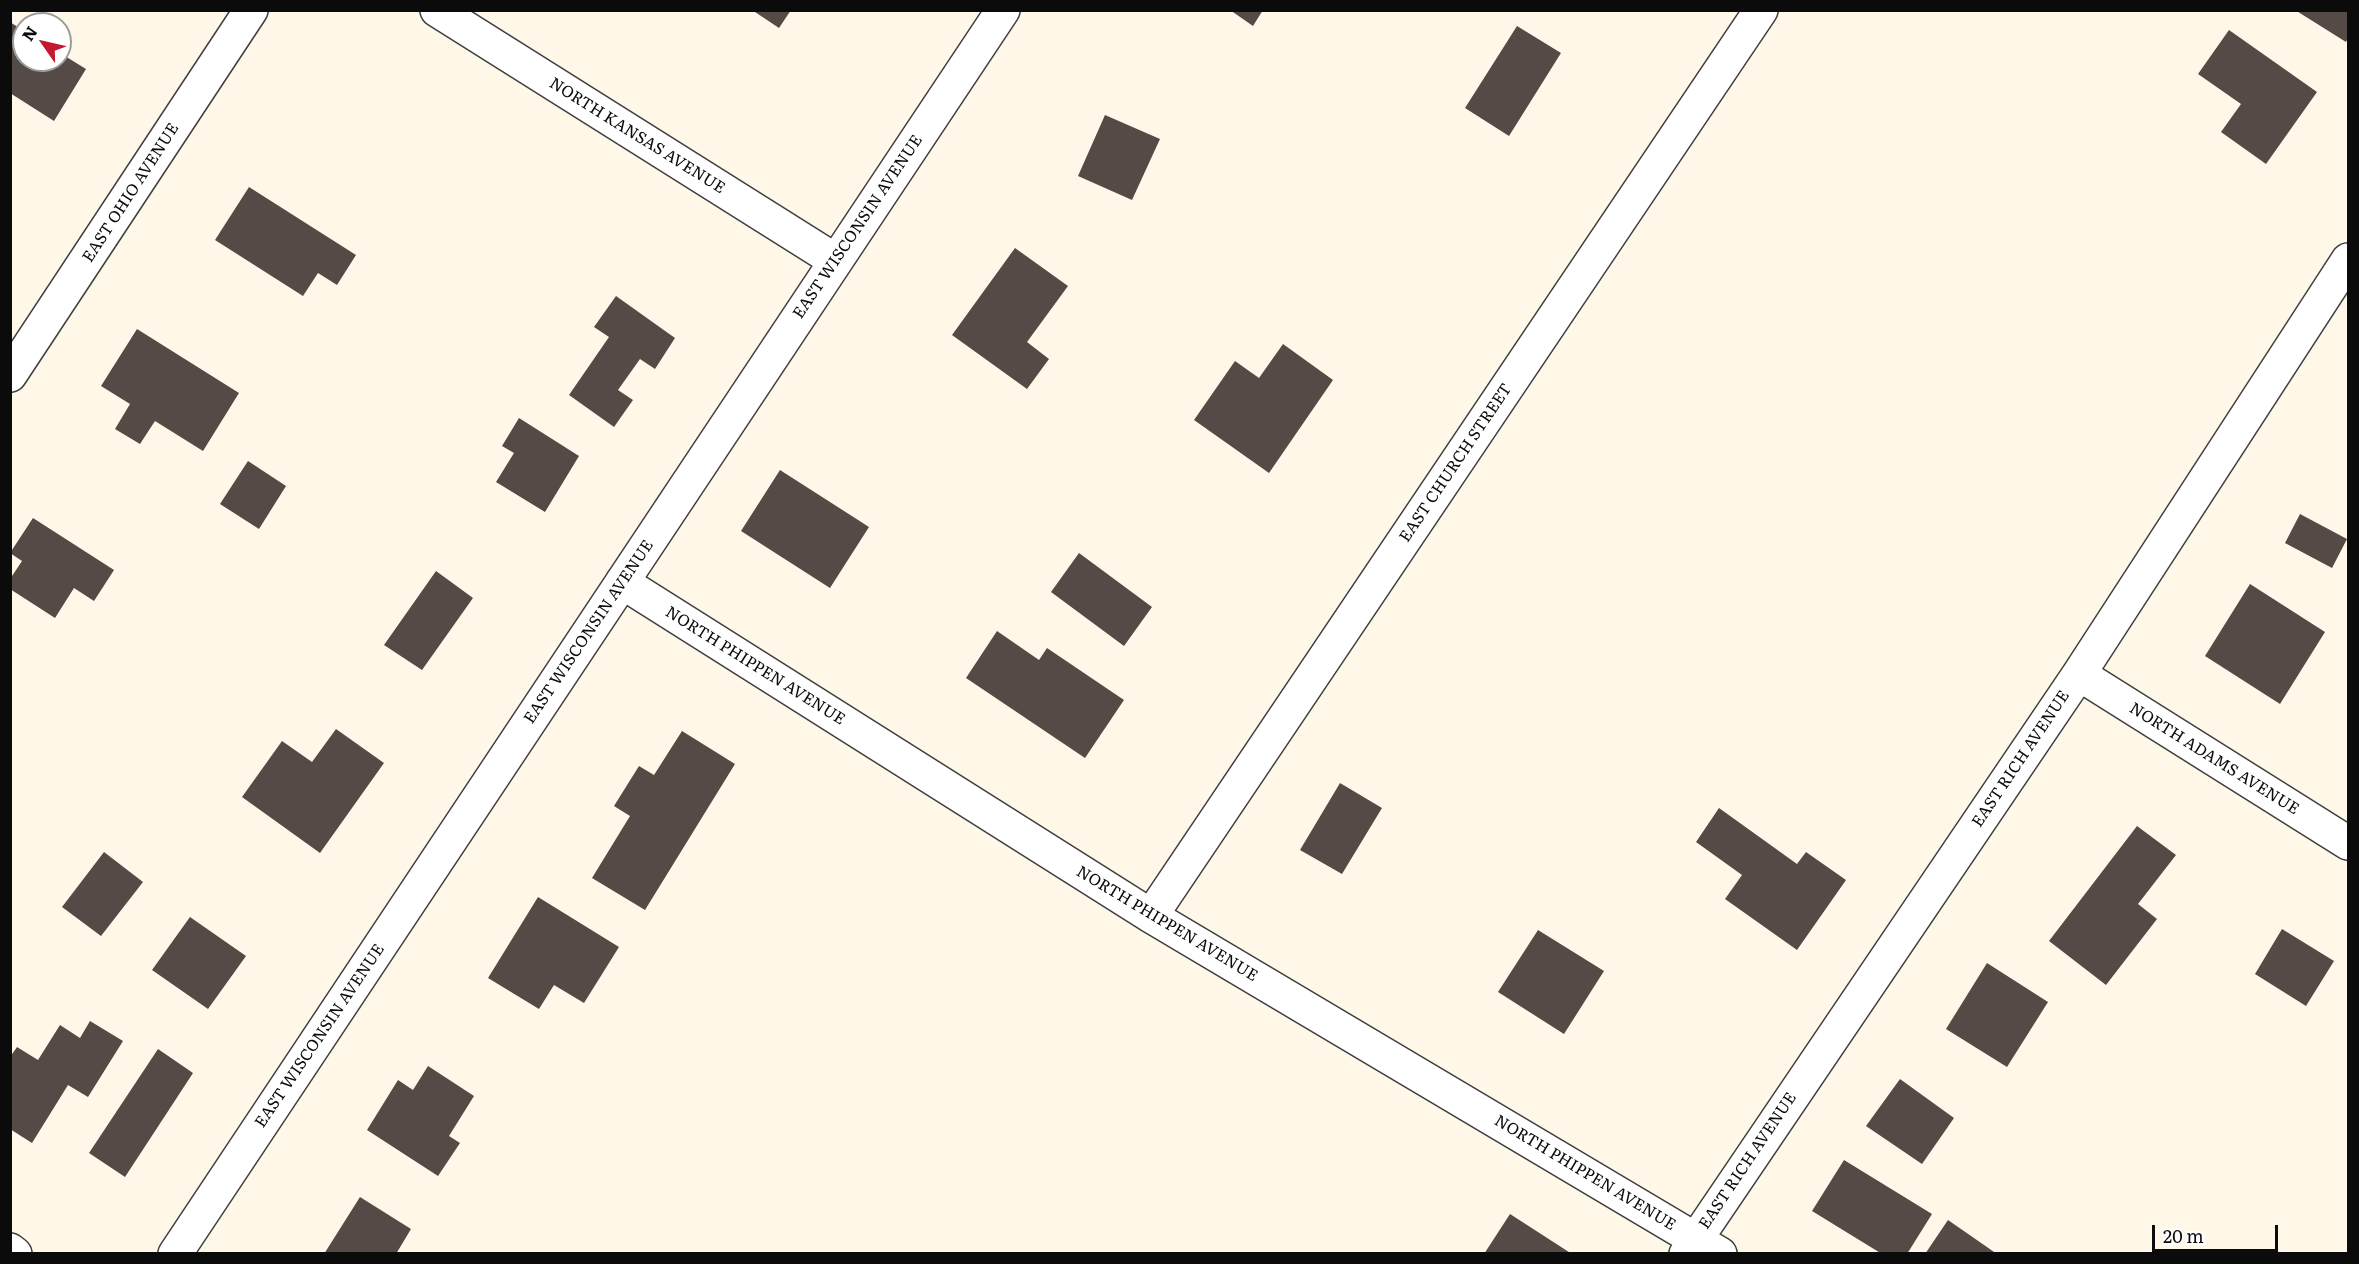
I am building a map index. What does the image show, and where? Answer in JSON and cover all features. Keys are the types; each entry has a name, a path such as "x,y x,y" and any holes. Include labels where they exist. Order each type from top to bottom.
{"street":[{"name":"EAST OHIO AVENUE","path":"10,375 251,10"},
{"name":"NORTH KANSAS AVENUE","path":"437,10 836,261"},
{"name":"EAST WISCONSIN AVENUE","path":"175,1254 1003,10"},
{"name":"EAST CHURCH STREET","path":"1151,916 1761,10"},
{"name":"EAST RICH AVENUE","path":"1701,1248 2349,260"},
{"name":"NORTH PHIPPEN AVENUE","path":"622,582 1151,916 1701,1248"},
{"name":"NORTH ADAMS AVENUE","path":"2079,674 2349,843"},
{"path":"10,1250 15,1254"}],"building":[{"path":"752,10 791,10 779,28"},
{"path":"1230,10 1263,10 1253,26"},
{"path":"2295,10 2348,10 2346,42"},
{"path":"10,22 12,23 12,72 72,72 72,60 86,69 54,121 10,93"},
{"path":"1517,26 1561,53 1509,136 1465,108"},
{"path":"2229,30 2317,92 2266,164 2221,132 2241,104 2198,74"},
{"path":"1105,115 1160,139 1132,200 1078,176"},
{"path":"249,187 356,255 337,285 318,273 303,296 215,240"},
{"path":"1015,248 1068,286 1027,342 1049,359 1027,389 952,335"},
{"path":"616,296 675,338 655,369 640,359 618,390 633,400 614,427 569,395 609,337 594,327"},
{"path":"137,329 239,393 203,451 155,421 140,444 115,429 130,404 101,386"},
{"path":"1283,344 1333,380 1269,473 1194,420 1235,361 1259,378"},
{"path":"519,418 579,456 545,512 496,482 514,453 502,446"},
{"path":"248,461 286,486 259,529 220,504"},
{"path":"780,470 869,527 830,588 741,531"},
{"path":"2300,514 2347,539 2332,568 2285,543"},
{"path":"33,518 114,570 94,601 74,588 55,618 10,589 10,579 22,561 10,553"},
{"path":"1079,553 1152,607 1124,646 1051,592"},
{"path":"436,571 473,598 422,670 384,645"},
{"path":"2250,584 2325,632 2280,704 2205,656"},
{"path":"997,631 1039,660 1047,648 1124,700 1085,758 966,678"},
{"path":"336,729 384,763 320,853 242,797 282,741 312,762"},
{"path":"682,731 735,764 645,910 592,878 630,816 614,806 639,766 654,775"},
{"path":"1340,783 1382,808 1342,874 1300,850"},
{"path":"1719,808 1797,864 1806,852 1846,880 1797,950 1725,899 1742,875 1696,842"},
{"path":"2137,826 2176,855 2138,904 2157,919 2106,985 2049,941"},
{"path":"104,852 143,882 101,936 62,907"},
{"path":"538,897 619,947 584,1003 554,985 539,1009 488,978"},
{"path":"190,917 246,956 208,1009 152,970"},
{"path":"2282,929 2334,961 2306,1006 2255,974"},
{"path":"1538,930 1604,971 1564,1034 1498,992"},
{"path":"1987,963 2048,1002 2007,1067 1946,1029"},
{"path":"90,1021 123,1041 88,1097 68,1085 32,1143 10,1129 10,1057 17,1047 38,1060 60,1025 80,1038"},
{"path":"158,1049 193,1073 125,1177 89,1153"},
{"path":"428,1066 474,1096 449,1136 460,1143 438,1176 367,1130 398,1080 413,1090"},
{"path":"1900,1079 1954,1118 1922,1164 1866,1126"},
{"path":"1844,1160 1932,1214 1907,1254 1882,1254 1812,1211"},
{"path":"360,1197 411,1229 396,1254 324,1254"},
{"path":"1510,1214 1572,1254 1484,1254"},
{"path":"1948,1220 1997,1254 1925,1254"}]}
